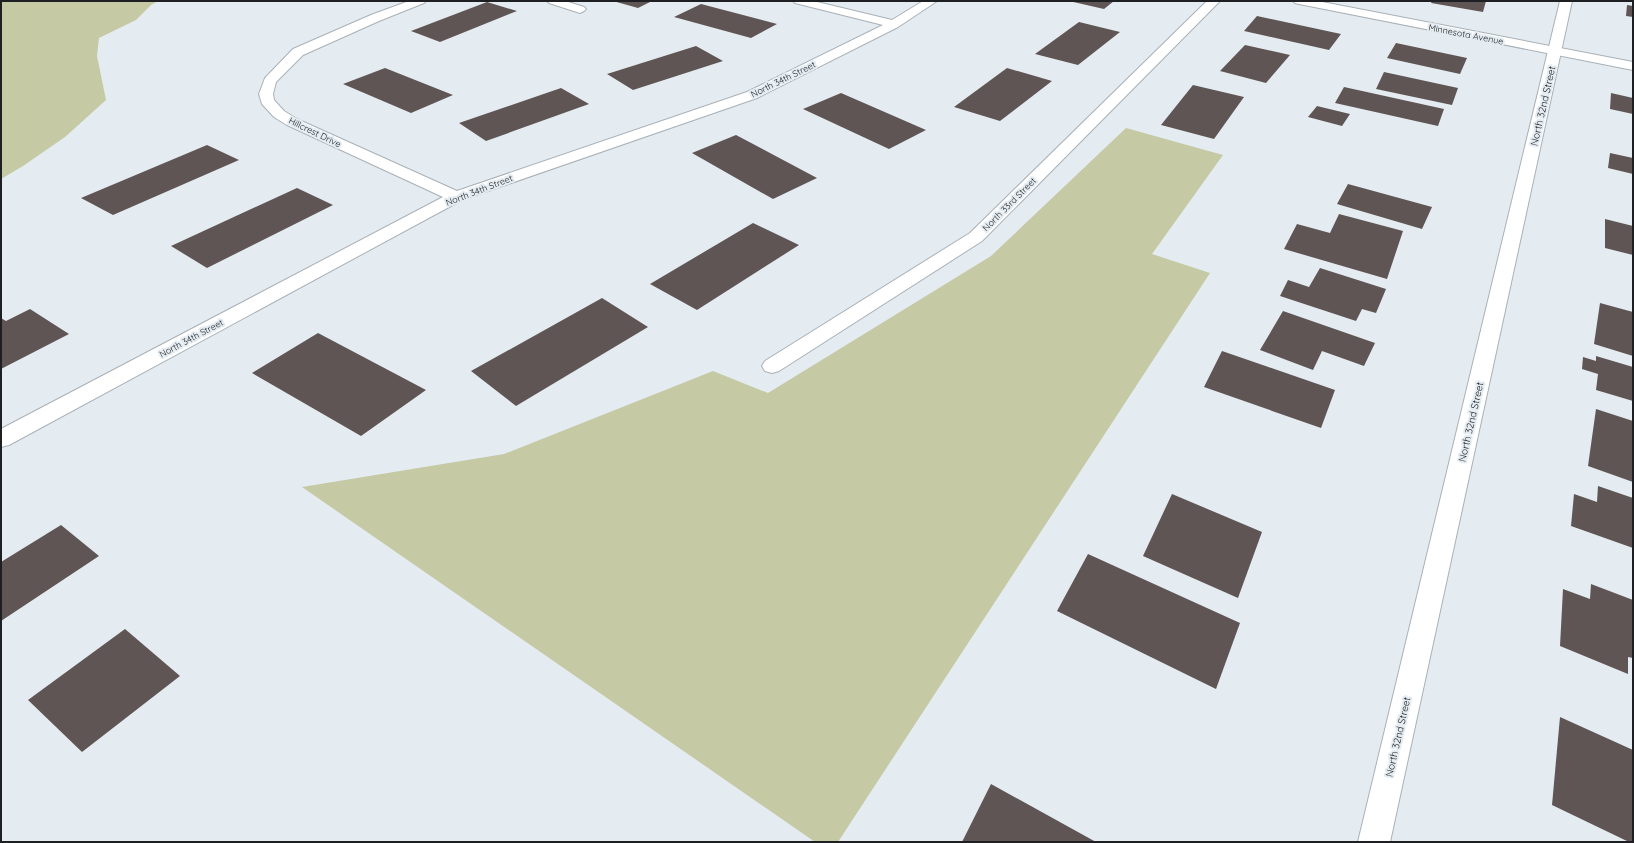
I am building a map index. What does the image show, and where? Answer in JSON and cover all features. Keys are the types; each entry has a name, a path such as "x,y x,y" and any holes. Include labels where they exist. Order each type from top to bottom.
{"street":[{"name":"Hillcrest Drive","path":"420,1 375,18 298,52 270,81 266,94 267,101 279,114 292,122 456,197"},
{"path":"553,1 580,9"},
{"path":"798,1 894,24"},
{"name":"North 34th Street","path":"1,440 456,197 752,95 894,24 931,1"},
{"name":"North 33rd Street","path":"772,366 976,237 1214,1"},
{"name":"Minnesota Avenue","path":"1299,1 1633,66"},
{"name":"North 32nd Street","path":"1374,842 1556,51 1566,1"}],"green space":[{"path":"1,1 158,1 151,5 136,20 99,38 97,56 106,100 65,137 23,166 1,179"},
{"path":"1126,128 1223,155 1152,254 1210,273 838,842 815,842 302,487 504,454 713,371 768,393 991,256"}],"building":[{"path":"613,1 652,1 638,8"},
{"path":"1069,1 1114,1 1104,9"},
{"path":"1432,1 1486,1 1483,12 1431,3"},
{"path":"487,2 517,11 440,42 411,31"},
{"path":"701,4 777,24 751,38 674,17"},
{"path":"1627,5 1633,6 1633,17 1626,16"},
{"path":"1257,16 1341,34 1329,50 1244,31"},
{"path":"1079,22 1120,32 1078,65 1035,54"},
{"path":"1396,43 1467,58 1460,74 1387,58"},
{"path":"1245,45 1290,55 1266,83 1220,71"},
{"path":"696,46 723,61 633,90 607,74"},
{"path":"385,68 453,95 411,113 343,84"},
{"path":"1007,68 1052,81 1000,121 954,107"},
{"path":"1384,72 1458,88 1452,105 1376,89"},
{"path":"1193,85 1244,97 1214,139 1161,125"},
{"path":"1344,87 1444,109 1438,126 1335,103"},
{"path":"561,88 589,104 486,141 459,123"},
{"path":"841,93 926,130 889,149 803,109"},
{"path":"1611,93 1633,98 1633,114 1610,109"},
{"path":"1317,106 1350,114 1342,126 1308,117"},
{"path":"736,135 817,178 773,199 692,153"},
{"path":"207,145 239,160 113,215 81,198"},
{"path":"1610,153 1633,158 1633,174 1608,168"},
{"path":"1348,184 1432,207 1422,229 1337,204"},
{"path":"297,188 333,205 207,268 171,246"},
{"path":"1339,214 1403,231 1387,279 1284,249 1297,224 1330,233"},
{"path":"1605,219 1633,226 1633,255 1605,248"},
{"path":"753,223 799,245 697,310 650,284"},
{"path":"1320,268 1386,289 1376,313 1362,309 1356,321 1280,296 1288,280 1309,287"},
{"path":"602,298 648,327 516,406 471,371"},
{"path":"1600,303 1633,312 1633,356 1594,344"},
{"path":"30,309 69,334 1,369 1,318 6,321"},
{"path":"1283,311 1375,343 1364,366 1322,351 1313,370 1260,350"},
{"path":"318,333 426,390 361,436 252,373"},
{"path":"1222,351 1335,390 1321,428 1204,387"},
{"path":"1596,356 1633,367 1633,401 1596,390 1598,374 1582,369 1583,357 1596,361"},
{"path":"1596,409 1633,421 1633,482 1588,466"},
{"path":"1598,486 1633,498 1633,548 1571,526 1574,494 1597,502"},
{"path":"1172,494 1262,532 1238,598 1143,556"},
{"path":"61,525 99,556 1,621 1,562"},
{"path":"1088,554 1240,623 1216,689 1057,611"},
{"path":"1591,584 1633,600 1633,658 1628,657 1628,674 1560,646 1563,589 1590,599"},
{"path":"125,629 180,676 82,752 28,700"},
{"path":"1560,717 1633,750 1633,842 1629,842 1552,805"},
{"path":"991,784 1096,842 962,842"}]}
